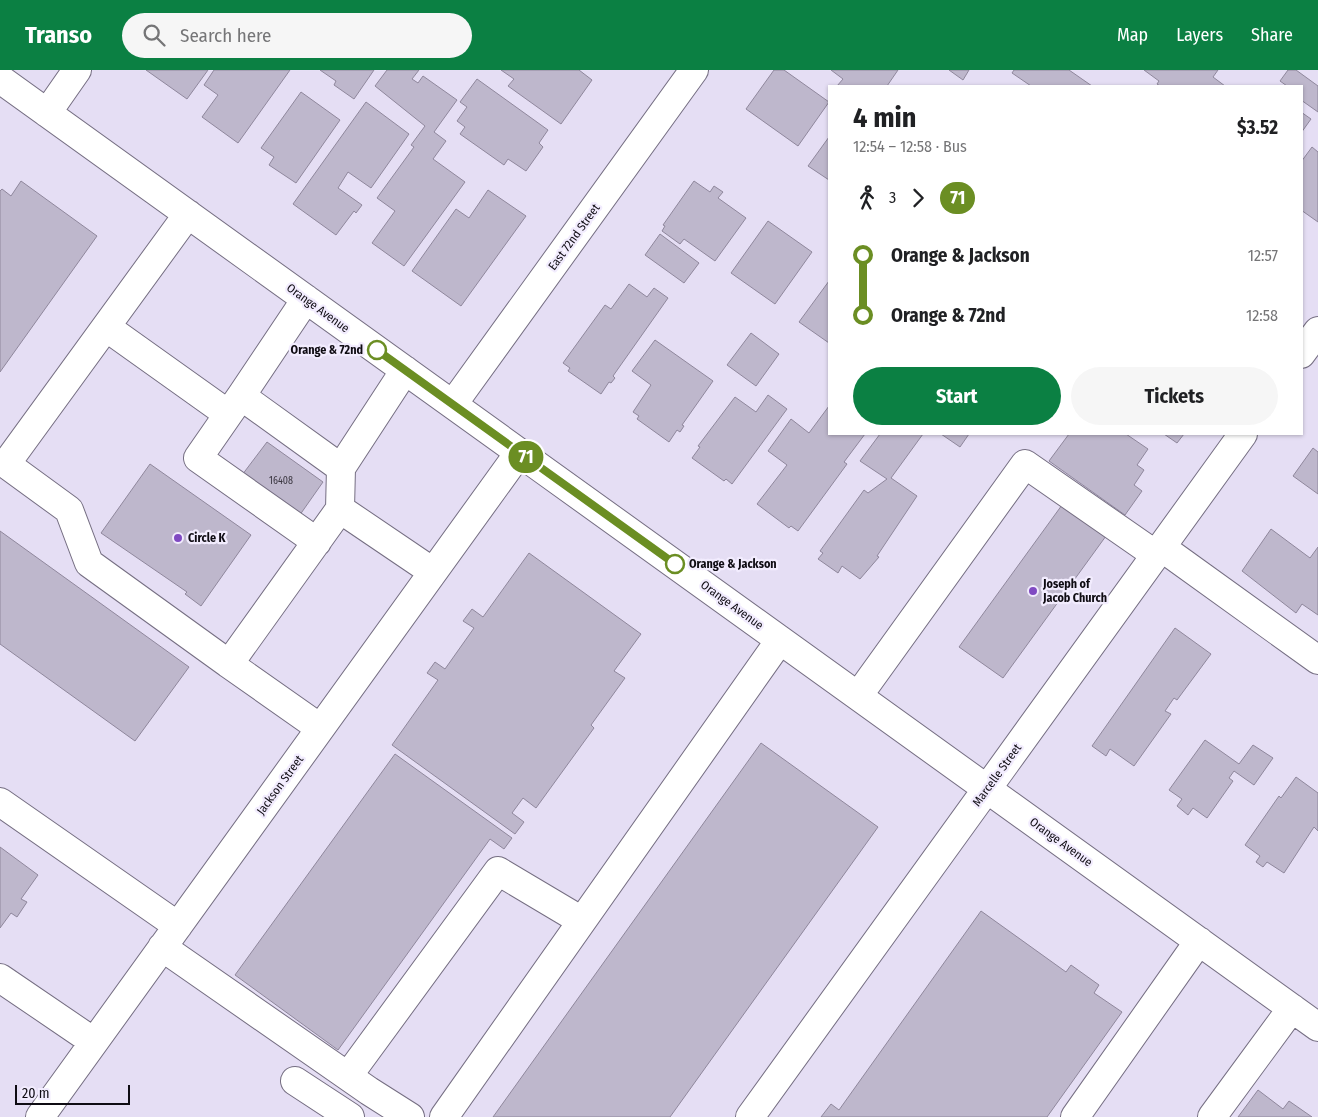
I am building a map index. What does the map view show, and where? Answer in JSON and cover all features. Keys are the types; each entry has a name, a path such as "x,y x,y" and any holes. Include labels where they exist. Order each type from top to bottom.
{"street":[{"path":"47,113 77,70"},
{"name":"East 72nd Street","path":"453,404 694,70"},
{"name":"Orange Avenue","path":"0,79 1318,1027"},
{"path":"188,214 6,464 69,510 89,563 320,728"},
{"path":"306,299 198,458 317,542"},
{"path":"106,326 341,468"},
{"path":"1303,351 1318,331"},
{"path":"230,664 340,508 341,468 405,370"},
{"name":"Marcelle Street","path":"750,1117 1243,435"},
{"name":"Jackson Street","path":"40,1117 519,452"},
{"path":"858,696 1025,464 1158,551 1318,660"},
{"path":"340,508 433,572"},
{"path":"444,1117 780,640"},
{"path":"0,802 348,1076 410,1117"},
{"path":"348,1076 498,871 582,921"},
{"path":"1076,1117 1199,941"},
{"path":"0,978 94,1042"},
{"path":"1212,1117 1292,1008"},
{"path":"295,1082 350,1117"}],"building":[{"path":"146,70 208,70 187,99"},
{"path":"214,70 290,70 238,143 202,117 218,95 204,85"},
{"path":"320,70 374,70 354,99 334,85 336,81"},
{"path":"387,70 419,70 412,79 418,83 423,76 457,100 434,132 446,141 433,159 465,182 404,266 372,243 395,211 377,198 414,147 411,145 425,126 375,86"},
{"path":"501,70 579,70 592,80 561,124 508,86 514,79"},
{"path":"774,70 784,70 828,101 798,146 746,109"},
{"path":"831,70 898,70 888,85 838,85 843,79"},
{"path":"949,70 969,70 963,80"},
{"path":"1014,70 1069,70 1091,85 1030,85 1012,73"},
{"path":"1144,70 1218,70 1213,77 1224,85 1158,85 1157,84 1159,81"},
{"path":"1288,70 1296,70 1318,86 1318,112 1303,101 1303,85 1286,85 1280,81"},
{"path":"477,79 548,130 539,143 543,147 526,171 508,159 504,165 460,134 465,127 457,121 467,107 460,102"},
{"path":"301,92 340,120 296,183 269,165 274,157 261,148"},
{"path":"366,102 409,134 371,188 348,172 338,188 362,205 356,213 354,211 336,235 293,204"},
{"path":"1303,113 1311,119 1303,130"},
{"path":"828,138 828,179 808,166"},
{"path":"1312,147 1318,152 1318,222 1303,211 1303,159"},
{"path":"21,181 97,236 0,372 0,191 2,189 11,196"},
{"path":"694,181 710,192 714,186 723,192 718,198 746,218 715,261 684,239 680,244 662,231 665,226 663,225"},
{"path":"488,190 526,216 461,306 412,271 456,209 469,218"},
{"path":"768,221 812,252 775,304 731,273"},
{"path":"660,234 699,263 684,283 645,255"},
{"path":"828,282 828,342 799,322"},
{"path":"629,284 647,297 654,288 668,298 613,376 615,378 611,383 609,382 601,394 568,371 570,368 563,363 605,305 611,309"},
{"path":"751,333 779,354 756,386 727,365"},
{"path":"655,340 713,381 682,425 684,426 680,432 677,430 669,442 637,419 639,416 633,412 651,385 632,371"},
{"path":"768,395 787,409 732,484 726,479 724,481 692,458 700,447 698,446 735,397 756,412"},
{"path":"828,407 828,435 864,435 844,462 847,464 798,531 791,526 789,528 757,504 787,465 768,451 791,419 809,433"},
{"path":"879,435 922,435 891,478 917,496 877,556 879,557 860,579 842,566 838,573 818,559 823,553 820,551 864,490 868,493 887,479 860,461"},
{"path":"942,435 968,435 960,447"},
{"path":"1068,435 1127,435 1148,449 1137,465 1144,470 1134,485 1142,491 1125,515 1049,461"},
{"path":"1165,435 1183,435 1177,443"},
{"path":"267,442 323,482 297,519 239,479"},
{"path":"1313,448 1318,452 1318,494 1293,476"},
{"name":"Circle K","path":"150,464 251,535 201,606 185,594 187,592 101,533"},
{"name":"Joseph of Jacob Church","path":"1062,505 1106,536 1003,678 959,647"},
{"path":"1271,529 1310,558 1318,547 1318,615 1302,604 1296,613 1242,571"},
{"path":"0,531 189,667 135,741 0,644"},
{"path":"529,553 641,634 614,671 625,678 591,725 594,728 536,808 523,798 512,813 524,822 515,834 392,745 438,680 427,673 435,662 445,669 474,628 463,621 472,609 483,617"},
{"path":"1175,628 1211,654 1177,700 1174,698 1165,711 1171,714 1134,766 1110,749 1106,756 1092,746"},
{"path":"1205,740 1239,764 1253,745 1273,758 1254,785 1234,771 1229,778 1233,781 1207,818 1193,808 1188,815 1177,806 1182,799 1169,790"},
{"path":"761,743 878,827 670,1117 493,1117"},
{"path":"395,754 512,838 504,849 490,839 338,1050 235,975"},
{"path":"1296,777 1318,793 1318,831 1314,827 1284,873 1267,862 1263,867 1256,862 1260,856 1245,845 1279,796 1281,798"},
{"path":"0,847 38,875 21,899 27,902 17,917 11,913 0,928"},
{"path":"981,911 1066,972 1071,965 1099,985 1094,993 1122,1012 1047,1117 821,1117 831,1104 839,1110"},
{"path":"1258,1090 1283,1109 1289,1101 1312,1117 1238,1117"}],"bus line":[{"name":"71","path":"377,350 675,564"}],"place":[{"name":"Orange & 72nd","path":"377,350"},
{"name":"Circle K","path":"178,538"},
{"name":"Orange & Jackson","path":"675,564"},
{"name":"Joseph of Jacob Church","path":"1033,591"}]}
